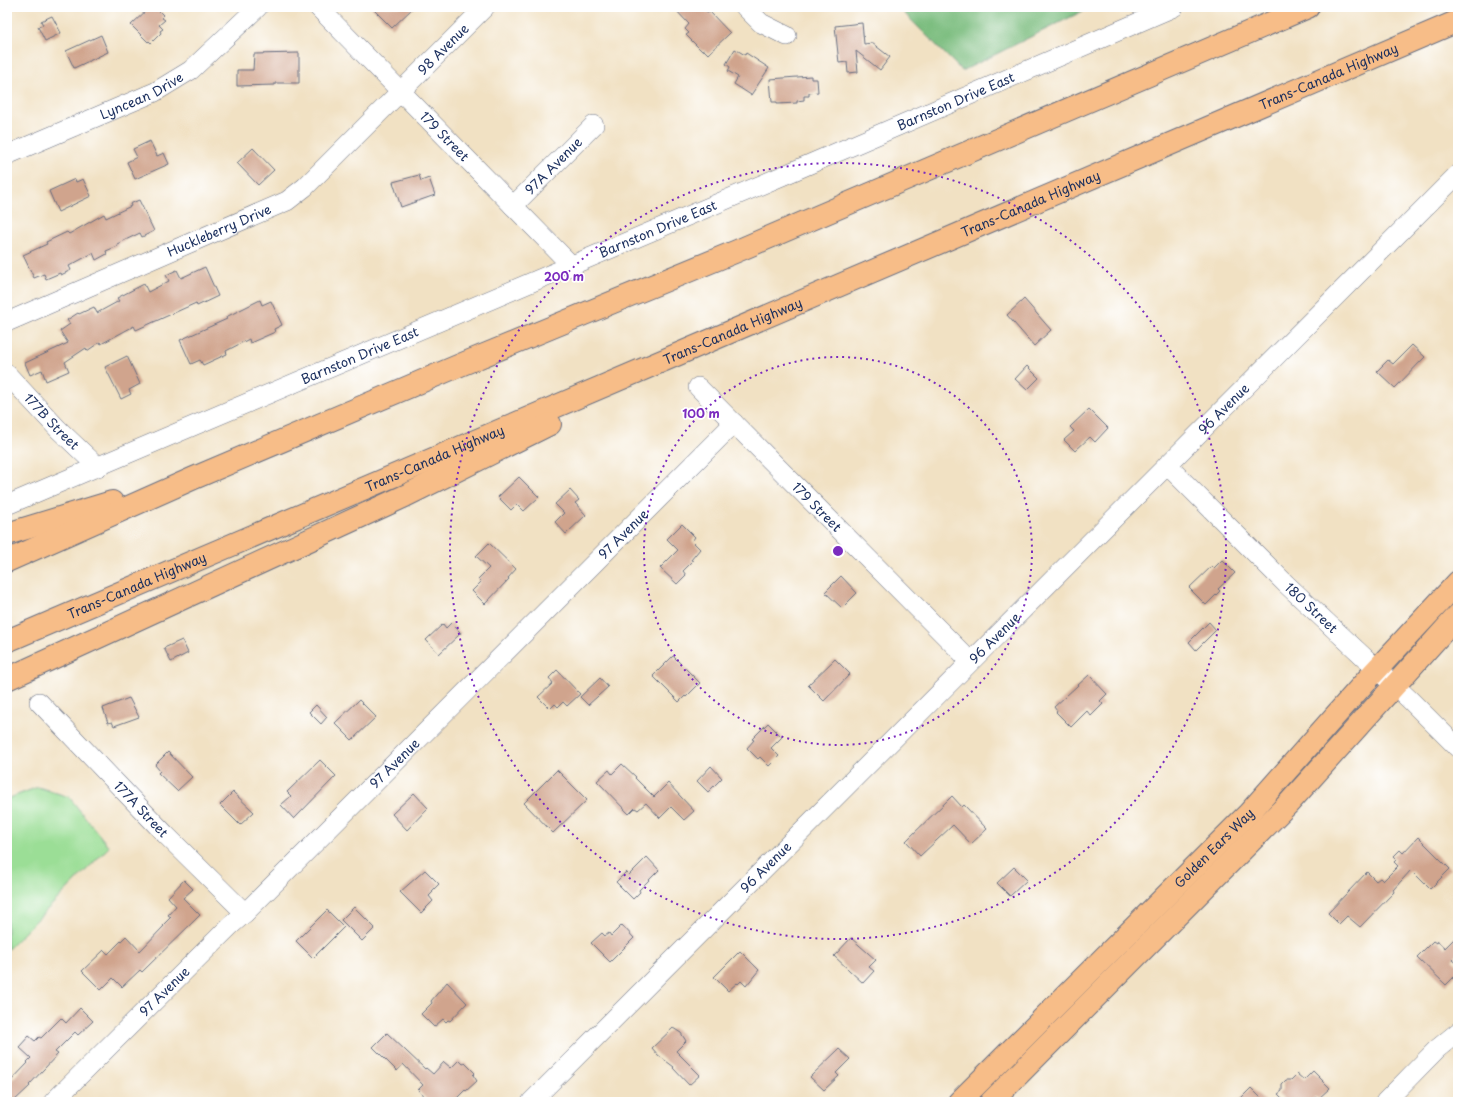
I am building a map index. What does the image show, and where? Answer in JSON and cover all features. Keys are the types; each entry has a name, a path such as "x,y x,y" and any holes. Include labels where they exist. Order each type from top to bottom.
{"main road":[{"path":"7,561 194,478 465,363 744,248 1308,7"},
{"name":"Trans-Canada Highway","path":"7,641 1458,21"},
{"path":"7,679 405,496 771,315"},
{"path":"7,534 194,478"},
{"name":"Golden Ears Way","path":"959,1102 1249,813 1377,669 1458,582"},
{"name":"Golden Ears Way","path":"991,1102 1288,804 1458,615"},
{"path":"7,674 104,634"}],"street":[{"name":"Lyncean Drive","path":"7,155 155,92 191,70 258,7"},
{"name":"179 Street","path":"318,7 571,266"},
{"name":"98 Avenue","path":"400,91 485,7"},
{"path":"745,7 761,23 787,36"},
{"name":"Barnston Drive East","path":"7,505 571,266 1174,7"},
{"name":"Huckleberry Drive","path":"7,322 287,201 305,187 400,91"},
{"name":"97A Avenue","path":"513,206 594,125"},
{"name":"96 Avenue","path":"531,1102 1458,174"},
{"name":"177B Street","path":"7,374 58,429 98,467"},
{"name":"179 Street","path":"698,387 970,661"},
{"name":"97 Avenue","path":"53,1102 230,926 245,913 734,423"},
{"name":"180 Street","path":"1166,465 1286,584 1394,685 1458,748"},
{"name":"177A Street","path":"39,702 165,834 245,913"},
{"path":"1385,1102 1437,1049 1458,1032"}],"green space":[{"path":"898,7 1091,7 962,71"},
{"path":"38,787 69,797 109,847 7,950 7,799"}],"building":[{"path":"150,7 155,7 164,16 162,18 165,20 159,25 163,29 160,31 161,33 151,43 149,41 148,42 131,25"},
{"path":"371,7 414,7 392,28"},
{"path":"673,7 702,7 707,12 709,11 730,33 708,54 704,50 702,51 686,35 689,33 685,29 689,24"},
{"path":"52,16 61,33 45,41 38,27 43,25 41,21"},
{"path":"862,23 864,44 872,43 890,57 880,70 856,51 858,72 848,73 847,62 839,63 835,26"},
{"path":"101,35 108,52 74,68 66,51"},
{"path":"735,49 745,55 746,53 769,68 751,95 734,84 738,77 728,71 730,67 726,64"},
{"path":"299,53 299,83 237,86 237,70 253,70 254,54"},
{"path":"811,76 811,79 817,79 818,92 809,93 809,96 804,96 804,100 797,101 797,103 777,104 777,102 772,102 770,79"},
{"path":"150,141 157,156 164,153 169,164 135,179 127,162 137,157 133,149"},
{"path":"253,148 274,170 258,185 237,163"},
{"path":"419,175 421,181 429,178 435,195 401,207 393,182"},
{"path":"75,179 76,182 83,179 91,196 58,212 49,191"},
{"path":"139,200 154,231 142,237 140,233 117,244 118,246 106,251 107,254 96,260 93,253 69,266 71,270 61,275 60,273 46,279 44,274 34,278 23,255 47,244 46,242 67,232 69,234 104,214 106,218 131,206 130,204"},
{"path":"205,267 218,296 197,306 196,303 136,330 134,326 101,344 100,342 87,351 86,348 65,362 69,371 46,381 42,370 30,375 25,363 68,343 60,331 70,324 67,320 78,313 79,314 94,307 97,313 119,301 117,298 144,284 148,292 169,281 166,275 177,270 181,278"},
{"path":"1024,299 1051,330 1034,346 1007,315"},
{"path":"260,300 262,305 271,301 282,325 274,329 275,332 250,343 249,339 226,351 227,354 203,365 200,360 191,364 180,340 227,319 226,317"},
{"path":"1412,345 1425,357 1395,388 1377,371 1388,360 1393,364"},
{"path":"127,356 140,384 129,390 131,394 121,399 105,367"},
{"path":"1027,366 1039,378 1027,390 1015,379"},
{"path":"1089,409 1108,428 1095,442 1090,437 1075,451 1064,440 1074,431 1070,427"},
{"path":"519,477 539,497 524,511 517,504 511,510 498,497"},
{"path":"570,490 579,500 575,503 586,515 566,534 555,522 564,513 555,504"},
{"path":"682,524 695,537 692,541 700,549 691,560 693,561 683,571 686,575 677,584 660,568 678,550 667,539"},
{"path":"489,543 516,569 508,578 509,579 485,604 472,591 481,582 478,579 489,568 476,556"},
{"path":"1222,560 1235,573 1218,589 1220,591 1206,605 1189,588 1212,566 1214,568"},
{"path":"841,576 857,593 842,608 825,592"},
{"path":"1209,622 1216,630 1196,650 1189,642"},
{"path":"451,623 461,633 439,654 426,640 443,624 446,628"},
{"path":"182,640 188,653 171,662 164,648"},
{"path":"673,656 700,683 679,702 653,676"},
{"path":"835,659 850,674 824,701 808,685"},
{"path":"557,670 580,694 567,706 563,702 558,707 555,704 550,709 538,697 553,683 549,678"},
{"path":"1089,675 1107,694 1100,701 1103,704 1091,716 1087,711 1071,727 1056,712 1057,711 1054,707"},
{"path":"600,678 608,687 588,705 580,697"},
{"path":"129,698 139,717 114,726 112,722 108,723 103,708"},
{"path":"359,700 376,717 352,740 335,723"},
{"path":"316,705 327,717 321,724 309,712"},
{"path":"768,723 782,737 771,748 779,756 769,766 760,757 758,759 747,748 754,740 752,739"},
{"path":"168,752 192,777 177,791 158,773 160,771 155,765"},
{"path":"320,760 336,776 294,819 281,805 291,796 287,792"},
{"path":"622,764 654,797 668,783 694,811 684,820 671,807 660,818 646,803 638,810 635,808 629,814 597,781 609,770 612,774"},
{"path":"711,766 722,778 708,792 697,781"},
{"path":"557,770 587,800 553,833 524,803"},
{"path":"233,792 254,812 240,825 220,805"},
{"path":"414,793 428,808 407,830 392,814"},
{"path":"952,796 962,807 964,805 987,829 971,844 953,825 920,856 906,841"},
{"path":"1418,837 1450,869 1430,889 1411,870 1393,890 1394,892 1360,927 1347,916 1339,924 1328,913 1367,872 1376,881 1380,878 1383,881 1398,866 1394,862 1396,860 1393,857 1400,850 1403,853"},
{"path":"647,857 659,870 639,890 640,892 633,899 616,882 626,872 629,875"},
{"path":"1014,867 1027,880 1010,896 997,883"},
{"path":"425,870 439,884 429,896 433,901 421,913 400,892"},
{"path":"184,880 193,889 183,898 200,915 142,972 140,970 122,987 113,978 101,990 82,971 104,950 108,954 126,936 140,951 171,917 168,915 176,906 168,897"},
{"path":"354,907 375,928 362,941 341,920"},
{"path":"327,910 344,927 313,958 296,941"},
{"path":"622,925 634,938 610,962 591,943 602,933 605,936 609,933 611,936"},
{"path":"1458,935 1458,954 1452,960 1458,965 1458,973 1446,985 1417,957 1433,941 1436,943 1437,941 1445,948"},
{"path":"851,938 876,960 869,967 874,971 863,983 834,956"},
{"path":"740,951 759,970 746,986 741,981 728,991 714,977"},
{"path":"447,982 467,1003 450,1021 448,1020 446,1022 443,1019 434,1027 421,1014 432,1003 431,1001"},
{"path":"80,1008 93,1021 78,1035 75,1032 55,1052 58,1054 29,1085 30,1086 13,1102 7,1102 7,1085 31,1058 19,1047 29,1036 35,1041 39,1037 41,1038 61,1018 66,1023"},
{"path":"673,1028 681,1033 686,1041 676,1051 700,1075 689,1085 673,1068 674,1067 658,1055 652,1048"},
{"path":"387,1033 425,1069 426,1068 433,1074 444,1062 451,1068 459,1060 463,1064 465,1063 475,1073 473,1075 477,1081 453,1102 429,1102 418,1090 423,1085 403,1064 397,1071 373,1047"},
{"path":"839,1049 850,1059 836,1073 839,1076 824,1090 810,1077"},
{"path":"1313,1071 1330,1088 1318,1099 1316,1097 1311,1102 1286,1102 1278,1094 1282,1091 1282,1084 1286,1080 1291,1080 1297,1074 1304,1080"},
{"path":"1251,1088 1265,1102 1237,1102"}]}
